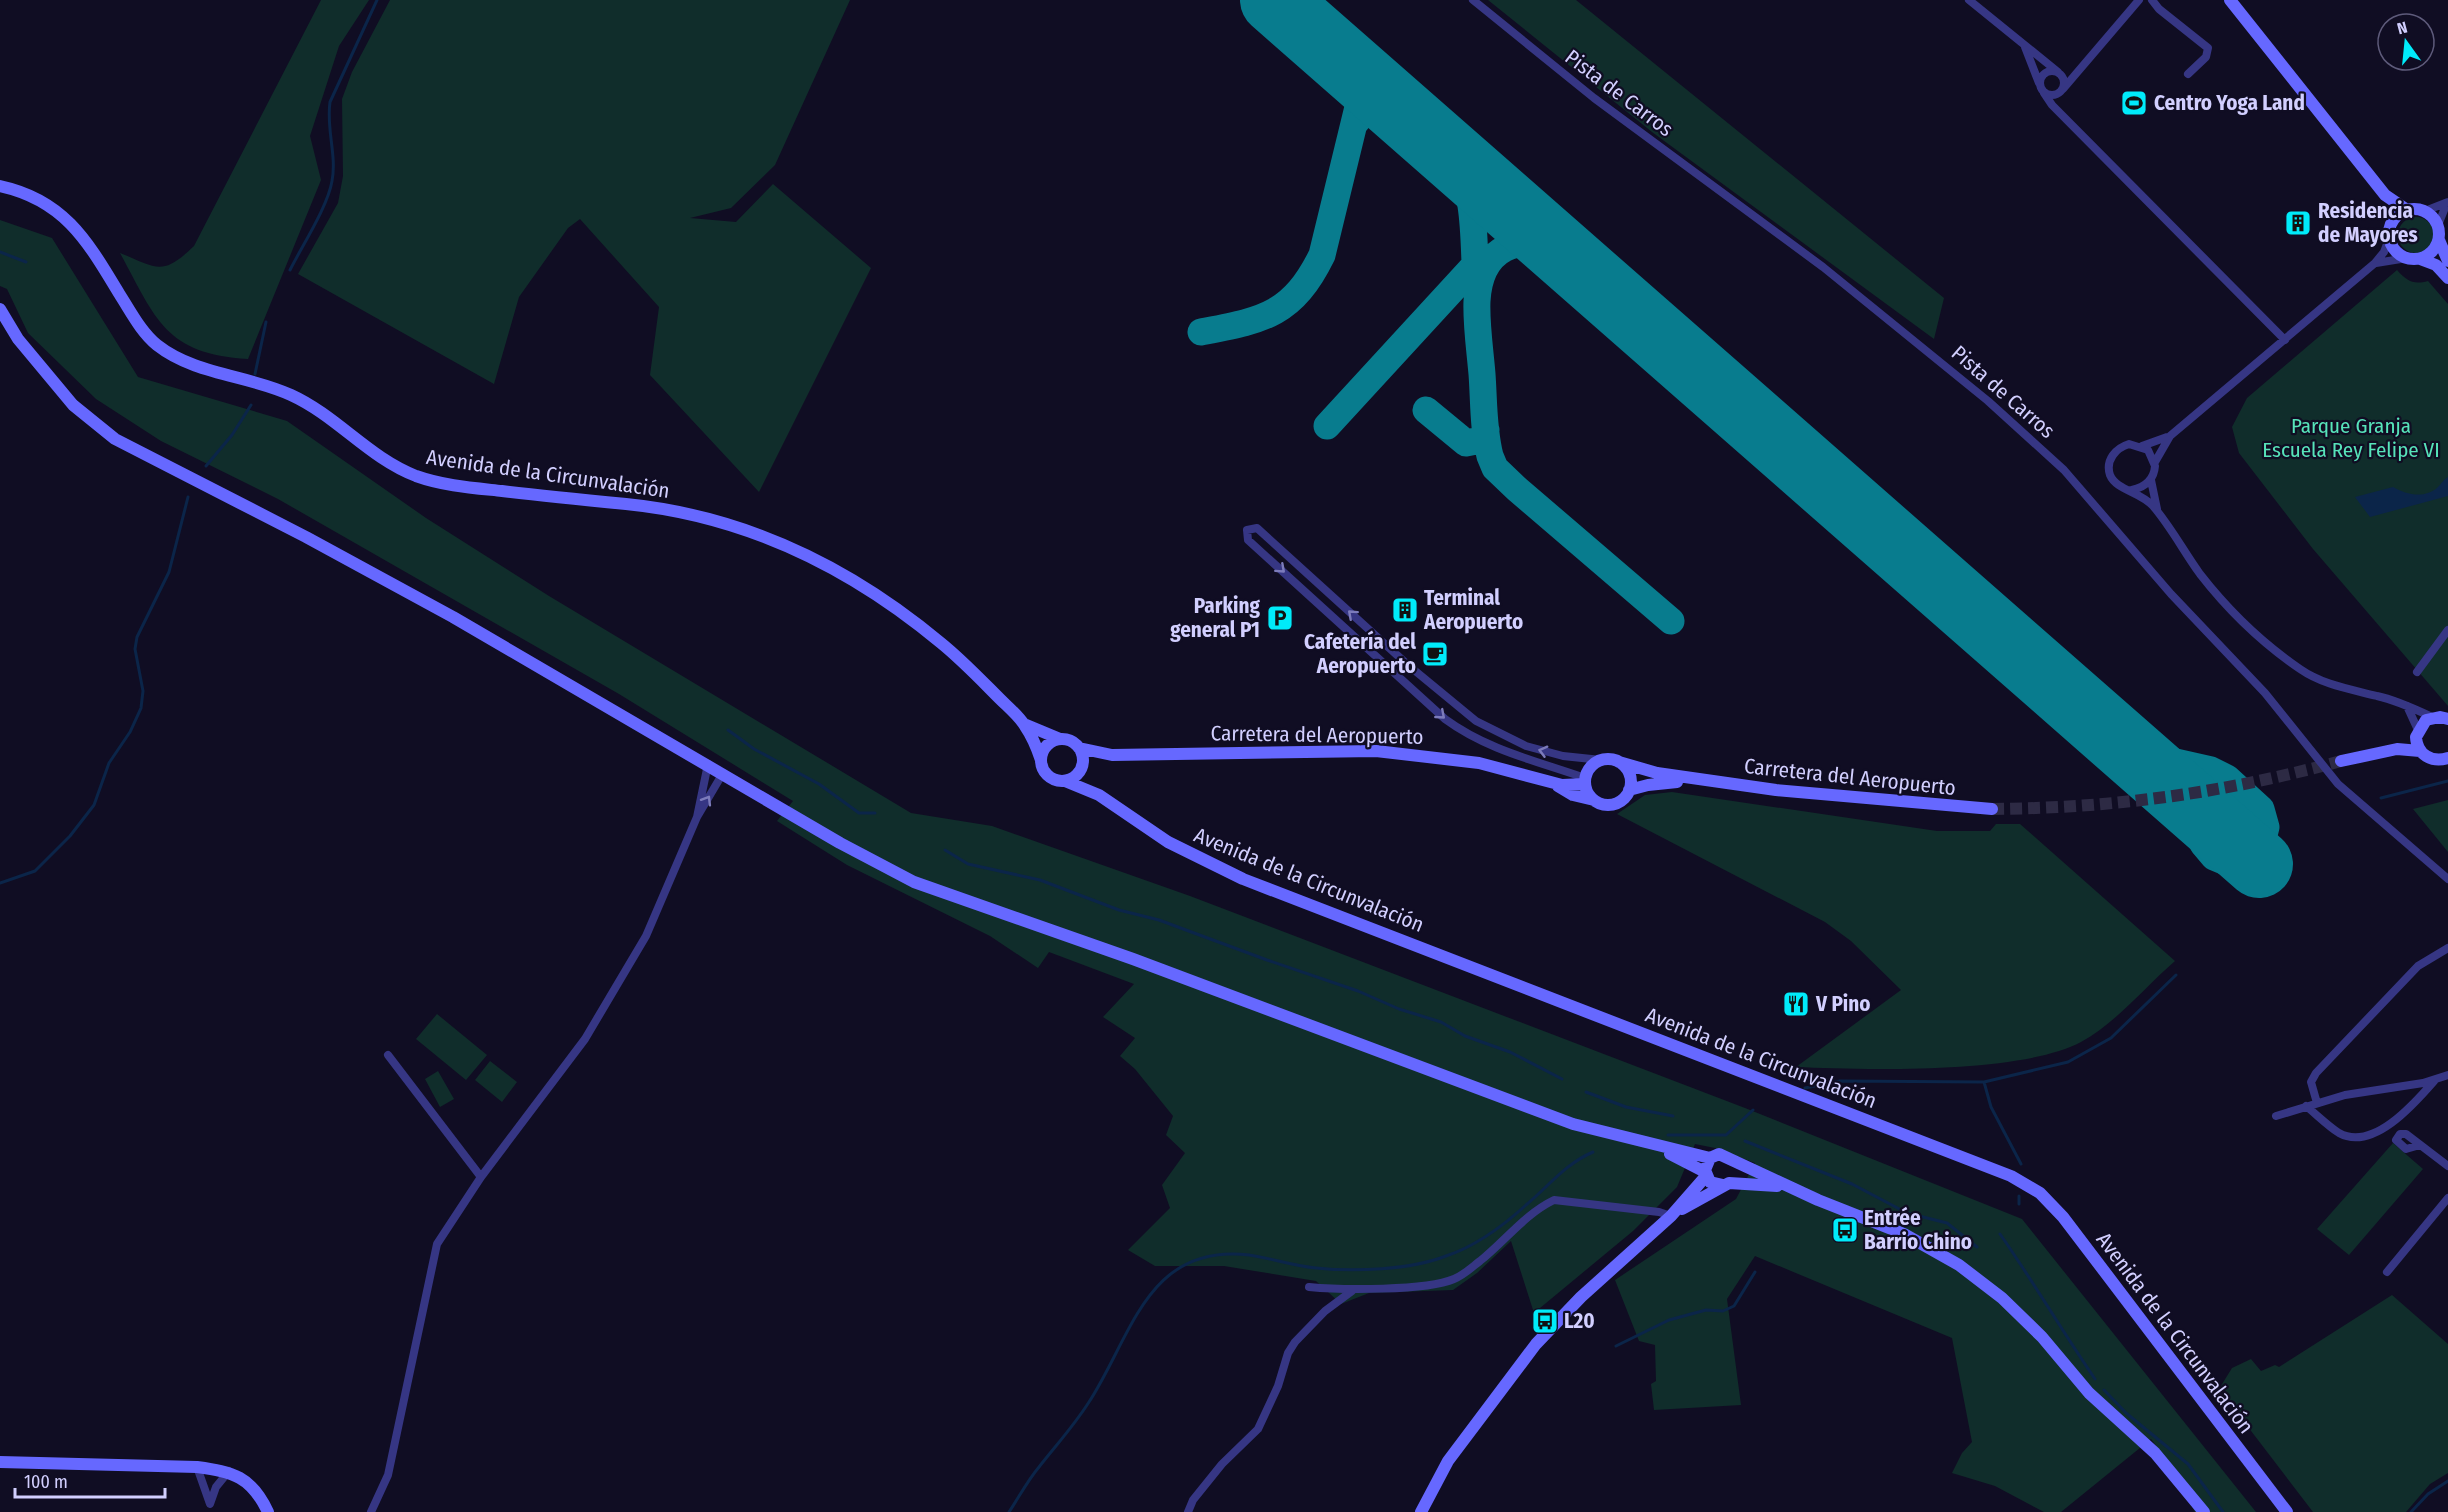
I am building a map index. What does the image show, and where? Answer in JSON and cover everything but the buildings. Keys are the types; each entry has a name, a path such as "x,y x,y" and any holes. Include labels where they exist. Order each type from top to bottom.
{"main road":[{"path":"2230,0 2304,89 2385,195 2407,210 2425,211 2438,225 2439,240 2448,261"},
{"name":"Avenida de la Circunvalación","path":"0,186 43,202 69,220 95,253 139,325 158,345 171,354 201,367 257,382 294,396 333,419 383,459 429,480 674,511 750,530 794,548 848,575 897,607 961,660 1024,724"},
{"path":"2385,195 2391,223 2389,239 2396,251 2407,258 2420,259 2436,265 2448,278"},
{"path":"2391,223 2407,210"},
{"path":"2420,259 2432,252 2439,240"},
{"path":"0,309 18,339 73,405 115,439 306,537 453,617 840,843 937,891 1133,959 1479,1090 1613,1136 1710,1158 1719,1154 1800,1192 1904,1234 1959,1265 1994,1291 2042,1337 2089,1394 2155,1453 2204,1512"},
{"path":"2397,749 2432,717 2448,719"},
{"path":"1024,724 1074,743 1079,748 1082,767 1099,795"},
{"path":"1024,724 1048,776 1099,795"},
{"path":"2417,733 2420,750"},
{"path":"1041,760 1045,748 1060,739"},
{"name":"Carretera del Aeropuerto","path":"1079,748 1112,755 1376,751 1479,763 1555,784 1573,795 1594,800"},
{"path":"2341,761 2397,749 2420,750 2434,760 2448,758"},
{"name":"Carretera del Aeropuerto","path":"1082,767 1112,755"},
{"path":"1601,760 1619,762 1628,771 1629,790 1620,801 1614,804 1607,805 1594,800 1585,781 1591,767 1601,760"},
{"name":"Carretera del Aeropuerto","path":"1619,762 1647,771 1705,781 1848,798 1992,809"},
{"path":"1065,781 1071,779 1082,767"},
{"name":"Carretera del Aeropuerto","path":"1555,784 1585,781"},
{"name":"Carretera del Aeropuerto","path":"1629,790 1659,783 1705,781"},
{"name":"Avenida de la Circunvalación","path":"1099,795 1168,842 1243,879 1615,1021 2030,1186 2063,1217 2287,1512"},
{"path":"1650,1145 1705,1174 1714,1184 1758,1183 1800,1192"},
{"path":"1421,1512 1448,1461 1536,1344 1581,1297 1671,1216 1705,1174 1710,1158"},
{"path":"1671,1216 1726,1184 1735,1175 1733,1160"},
{"path":"0,1462 197,1467 229,1471 246,1480 260,1496 268,1512"}],"street":[{"name":"Pista de Carros","path":"1473,0 1594,98 1850,288 1988,401 2064,470 2171,594 2265,693 2338,784 2448,879"},
{"path":"1969,0 2059,73 2064,81 2058,110"},
{"path":"2060,92 2077,75 2139,0"},
{"path":"2152,0 2159,9 2208,48 2206,57 2188,74"},
{"path":"2025,47 2042,89 2058,110 2285,340"},
{"path":"2042,89 2043,75 2050,71 2077,75"},
{"path":"2042,89 2060,92"},
{"path":"2425,211 2448,203"},
{"path":"2438,225 2448,203"},
{"path":"2132,490 2151,480 2155,471 2155,462 2170,436 2375,263 2384,252 2389,239"},
{"path":"2375,263 2407,258"},
{"path":"2170,436 2142,446 2129,444 2122,446 2110,459 2109,470 2113,480 2121,487 2132,490 2157,511 2201,574 2226,604 2284,657 2317,679 2407,706 2432,717"},
{"path":"2142,446 2155,462"},
{"path":"2151,480 2157,511"},
{"name":"Carretera del Aeropuerto","path":"1585,781 1530,761 1463,731 1445,720 1248,540 1247,530 1257,528 1427,681 1476,721 1509,739 1563,756 1601,760"},
{"path":"1297,584 1306,572"},
{"path":"1358,639 1368,629"},
{"path":"2417,672 2448,630"},
{"path":"1416,693 1427,681"},
{"path":"2407,706 2417,733"},
{"path":"697,817 708,764"},
{"path":"371,1512 388,1475 437,1244 481,1177 591,1030 646,936 697,817 723,773"},
{"path":"2317,1103 2311,1082 2316,1073 2418,966 2448,948"},
{"path":"388,1055 481,1177"},
{"path":"2276,1116 2317,1103 2435,1080 2448,1075"},
{"path":"2306,1106 2340,1133 2361,1137 2372,1134 2396,1119 2435,1080"},
{"path":"2420,1145 2448,1166"},
{"path":"2386,1272 2448,1198"},
{"path":"1309,1287 1353,1291 1453,1280 1483,1258 1545,1204 1554,1200 1659,1212 1671,1216"},
{"path":"1188,1512 1193,1500 1222,1464 1258,1429 1295,1342 1332,1306 1353,1291"},
{"path":"197,1467 210,1508"},
{"path":"210,1508 216,1487 229,1471"}],"green space":[{"path":"321,0 369,0 339,46 310,136 321,180 248,359 220,356 198,350 181,341 166,329 154,314 120,253 159,267 174,262 194,246"},
{"path":"390,0 850,0 775,165 731,208 690,218 736,222 773,184 871,268 759,492 650,375 659,307 580,219 568,228 519,297 494,384 298,274 338,203 343,176 342,99 352,72"},
{"path":"1488,0 1576,0 1944,298 1934,339 1652,132"},
{"path":"2416,217 2429,222 2434,235 2429,248 2416,253 2403,248 2398,235 2403,222"},
{"path":"0,220 52,238 138,377 287,421 426,518 549,596 911,813 992,826 1190,896 1745,1108 2022,1219 2256,1512 2195,1512 2168,1462 2151,1439 2061,1512 2044,1512 1995,1486 1952,1473 1962,1453 1972,1442 1952,1338 1755,1256 1727,1299 1741,1405 1654,1410 1651,1384 1656,1381 1655,1345 1639,1341 1615,1280 1736,1199 1755,1163 1715,1148 1695,1144 1677,1187 1633,1231 1534,1313 1511,1241 1477,1273 1453,1290 1369,1293 1341,1304 1316,1281 1224,1266 1155,1266 1128,1250 1170,1208 1162,1185 1185,1153 1166,1135 1173,1116 1135,1069 1120,1056 1135,1038 1103,1017 1134,984 1049,952 1038,968 990,936 847,865 777,821 793,801 619,694 278,499 161,441 96,399 28,333 7,289 0,286"},
{"name":"Parque Granja Escuela Rey Felipe VI","path":"2397,270 2411,281 2418,283 2428,281 2448,304 2448,706 2313,549 2239,453 2232,427 2247,398"},
{"path":"1672,792 1937,831 1990,831 1996,824 2020,824 2175,961 2106,1025 2081,1042 2054,1052 2021,1060 1942,1068 1796,1067 1901,990 1851,941 1825,922 1617,814 1645,795"},
{"path":"2448,800 2448,852 2413,809"},
{"path":"437,1014 487,1055 466,1080 416,1039"},
{"path":"490,1061 517,1082 502,1102 475,1080"},
{"path":"438,1071 454,1099 440,1107 425,1079"},
{"path":"2393,1143 2423,1169 2349,1255 2317,1229"},
{"path":"2392,1295 2448,1344 2448,1473 2430,1484 2406,1512 2313,1512 2219,1389 2232,1368 2251,1359 2261,1371 2275,1365 2279,1367"}],"water":[{"path":"2448,477 2448,496 2370,517 2355,497 2393,487 2410,494 2427,493 2433,491"}],"waterway":[{"path":"290,270 330,191 333,171 329,122 330,102 377,0"},
{"path":"0,252 26,262"},
{"path":"255,374 266,322"},
{"path":"206,466 232,435 251,405"},
{"path":"0,883 35,871 70,836 94,805 109,763 130,732 141,708 143,691 135,649 137,637 169,572 188,497"},
{"path":"728,730 754,749 819,784 859,813 875,813"},
{"path":"2381,798 2448,781"},
{"path":"945,850 968,864 1040,880 1119,910 1159,920 1358,991 1399,1009 1441,1022 1465,1036 1510,1052 1562,1079"},
{"path":"1805,1088 1840,1081 1984,1082 2068,1062 2111,1038 2176,975"},
{"path":"1984,1082 1991,1107 2021,1164"},
{"path":"1586,1092 1626,1107 1673,1116"},
{"path":"1668,1135 1726,1135 1753,1110"},
{"path":"1745,1141 1852,1184 1907,1213 1947,1223 1977,1247"},
{"path":"1009,1512 1027,1483 1089,1402 1147,1299 1165,1279 1187,1264 1215,1255 1249,1255 1307,1267 1364,1270 1432,1261 1468,1247 1489,1235 1566,1169 1593,1152"},
{"path":"2019,1196 2019,1204"},
{"path":"2000,1234 2095,1379"},
{"path":"1616,1346 1669,1320 1706,1310 1723,1311 1734,1306 1755,1272"},
{"path":"2104,1390 2126,1413 2188,1464 2223,1512"},
{"path":"2411,1512 2428,1494 2448,1481"}],"taxiway":[{"path":"1201,332 1242,323 1273,312 1299,291 1322,255 1359,103 1354,75 1341,59"},
{"path":"1356,122 1365,113 1375,108 1398,109"},
{"path":"1455,158 1462,172 1471,203 1476,283"},
{"path":"1563,254 1547,247 1517,244 1494,257 1486,268 1480,283 1477,301 1478,328 1485,425 1490,456 1495,468 1517,489 1671,621"},
{"path":"1327,426 1475,265"},
{"path":"1426,410 1466,443 1481,440 1486,430"},
{"path":"2110,732 2140,754 2211,770 2227,778 2261,809 2266,827 2262,843 2247,859 2238,862 2226,862 2214,857 2203,844 2193,805"}],"runway":[{"path":"1274,0 2259,864"}],"tunnel":[{"path":"1992,809 2082,806 2168,797 2254,782 2341,761"}],"place":[{"name":"Centro Yoga Land","path":"2134,103"},
{"name":"Residencia de Mayores","path":"2298,223"},
{"name":"Terminal Aeropuerto","path":"1405,610"},
{"name":"Parking general P1","path":"1280,618"},
{"name":"Cafetería del Aeropuerto","path":"1435,654"},
{"name":"V Pino","path":"1796,1004"},
{"name":"Entrée Barrio Chino","path":"1845,1230"},
{"name":"L20","path":"1545,1321"}]}
